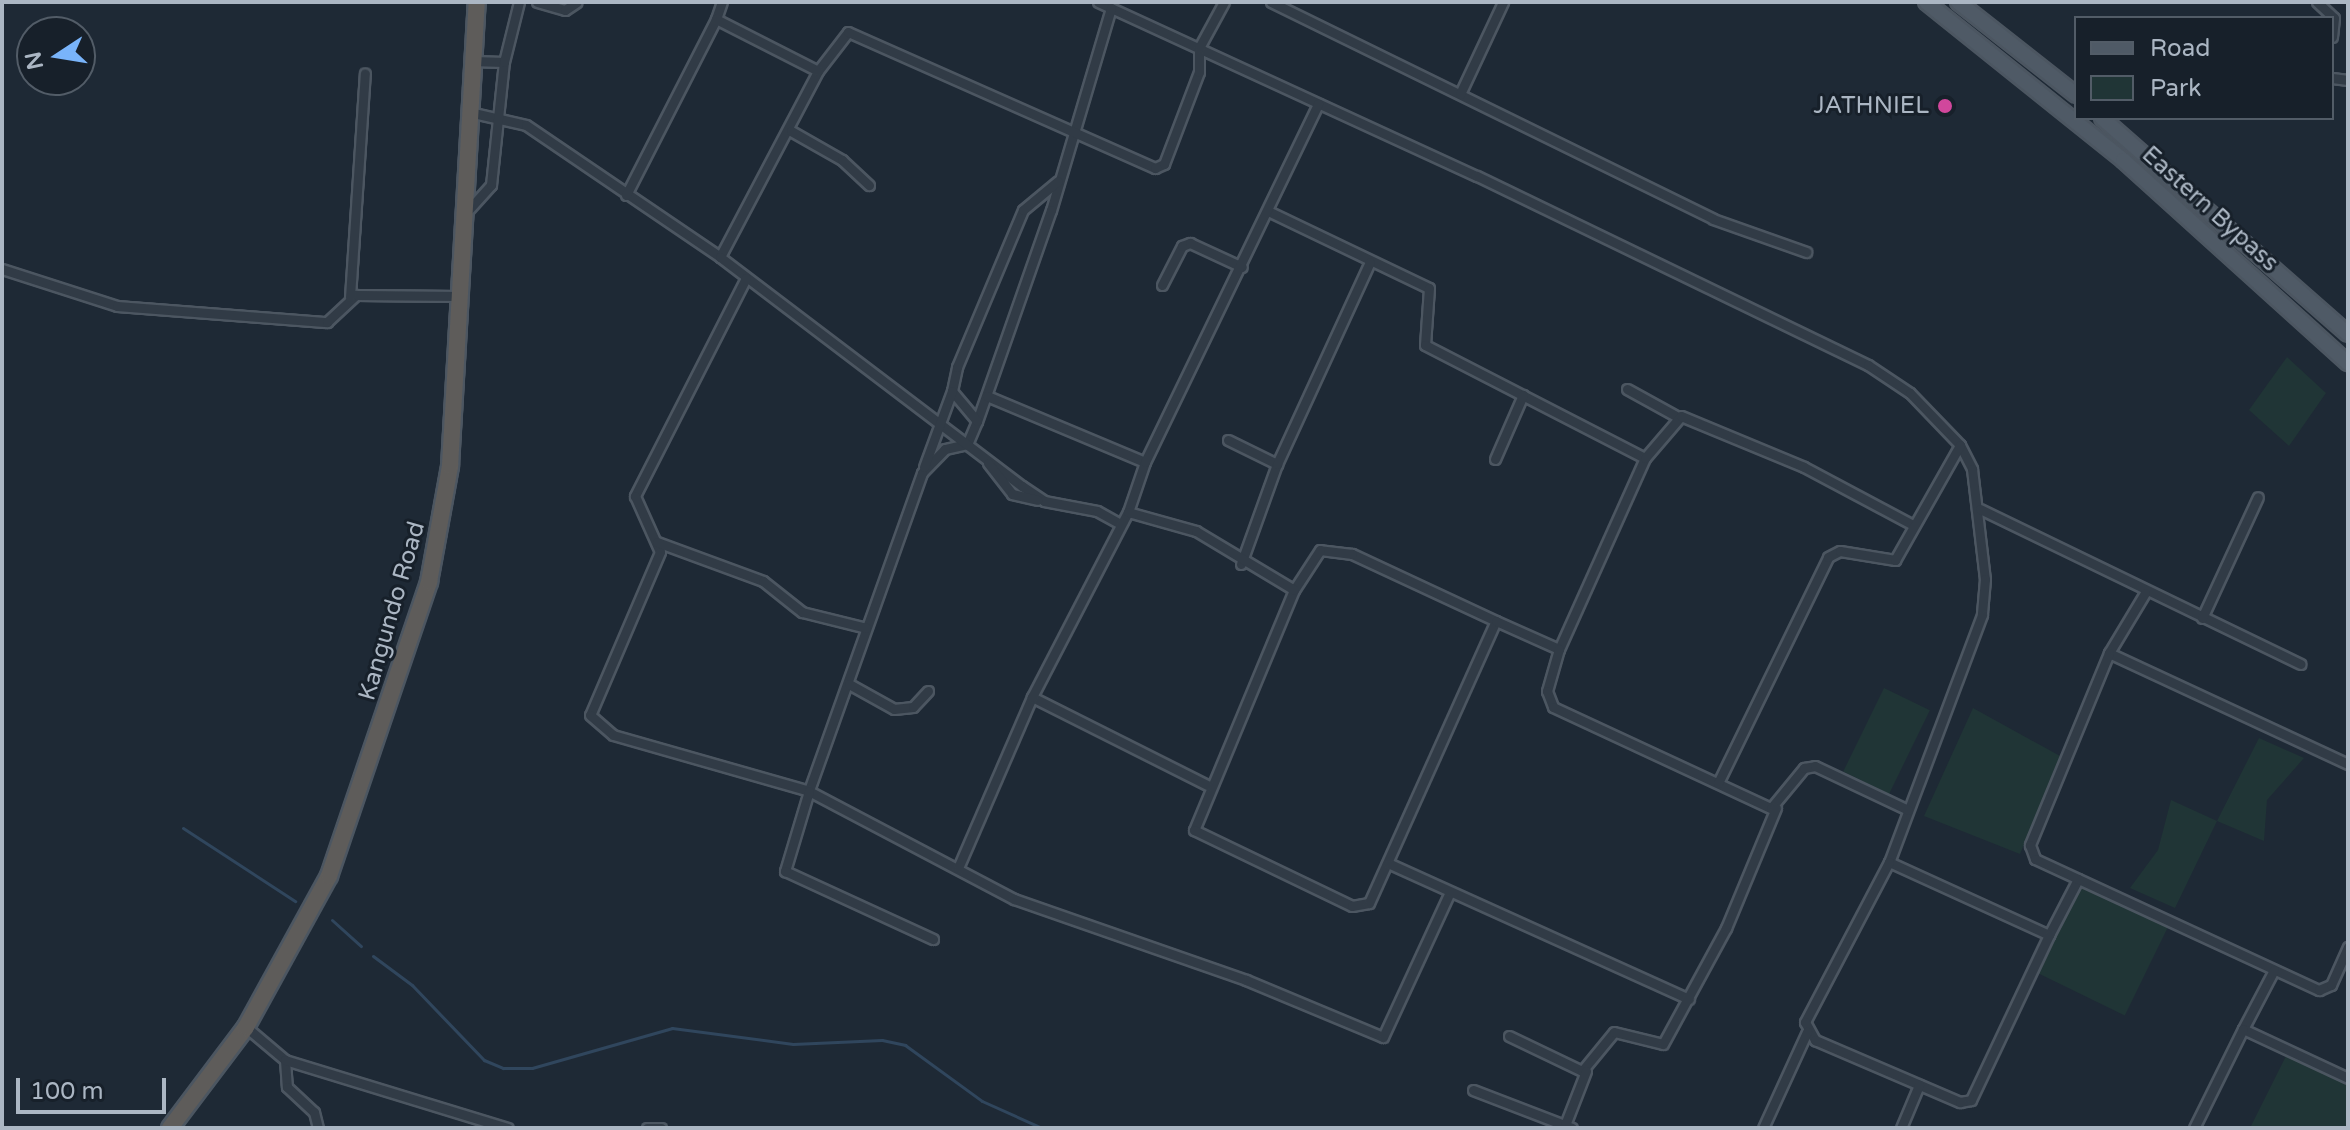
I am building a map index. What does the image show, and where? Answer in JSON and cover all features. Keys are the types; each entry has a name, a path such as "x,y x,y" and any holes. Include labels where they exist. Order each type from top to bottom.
{"highway":[{"name":"Kangundo Road","path":"170,1128 246,1027 339,853 429,582 450,466 477,2"}],"main road":[{"name":"Eastern Bypass","path":"1926,2 2123,160 2348,363"},
{"path":"1958,2 2074,93"},
{"name":"Eastern Bypass","path":"2104,120 2348,334"}],"street":[{"path":"463,216 491,185 501,116 504,62 519,2"},
{"path":"537,2 565,10 577,2"},
{"path":"626,195 722,2"},
{"path":"1098,2 1868,365 1910,393 1960,445 1980,509 1982,615 1889,862 1805,1022 1807,1032 1763,1128"},
{"path":"720,257 791,131 818,71 840,36 859,33 1161,168 1199,72 1199,48 1224,2"},
{"path":"1271,2 1713,219 1806,252"},
{"path":"1460,94 1503,2"},
{"path":"2317,2 2332,16"},
{"path":"967,444 987,396 1111,8"},
{"path":"716,19 818,71"},
{"path":"472,61 504,62"},
{"path":"2,269 117,306 327,322 350,297 365,74"},
{"path":"958,868 1032,697 1117,522 1128,512 1145,462 1242,267 1318,104"},
{"path":"469,112 501,116 526,125 720,257 937,429 967,444 1044,501 1117,522"},
{"path":"791,131 842,160 869,185"},
{"path":"933,939 785,871 809,791 937,429 1023,210 1058,181"},
{"path":"1268,211 1432,293 1420,334 1425,345 1645,458"},
{"path":"1162,285 1182,246 1190,243 1242,267"},
{"path":"1241,564 1277,464 1370,262"},
{"path":"746,278 635,496 639,518 657,542 660,552 590,715 613,735 809,791 1014,899 1246,980 1383,1037 1449,894"},
{"path":"350,297 459,296"},
{"path":"1627,389 1676,416 1804,467 1913,525"},
{"path":"952,391 977,421"},
{"path":"1495,459 1523,395"},
{"path":"987,396 1145,462"},
{"path":"1676,416 1645,458 1559,649 1547,691 1553,707 1776,808"},
{"path":"1228,440 1277,464"},
{"path":"922,473 945,449 967,444"},
{"path":"1718,783 1828,557 1840,551 1889,562 1960,445"},
{"path":"2202,618 2258,497"},
{"path":"1980,509 2145,593 2300,664"},
{"path":"1128,512 1196,531 1241,564 1294,590"},
{"path":"657,542 763,581 802,612 866,628"},
{"path":"1496,621 1390,864 1369,903 1352,906 1199,836 1192,823 1207,785 1294,590 1311,559 1338,550 1559,649"},
{"path":"2145,593 2109,653 2030,845 2035,859 2274,970 2325,989 2348,947"},
{"path":"2109,653 2348,764"},
{"path":"849,684 894,709 913,707 928,691"},
{"path":"1032,697 1207,785"},
{"path":"1473,1090 1569,1126 1586,1071 1614,1032 1663,1044 1689,999 1776,808 1798,774 1815,766 1908,810"},
{"path":"1889,862 2049,935"},
{"path":"1390,864 1449,894 1689,999"},
{"path":"1807,1032 1960,1102 1979,1091 2049,935 2078,879"},
{"path":"2194,1128 2274,970"},
{"path":"246,1027 285,1060 508,1128"},
{"path":"2243,1029 2348,1078"},
{"path":"1509,1036 1586,1071"},
{"path":"285,1060 287,1087 314,1112 318,1128"},
{"path":"1901,1128 1919,1085"},
{"path":"647,1128 661,1128"}],"green space":[{"path":"2287,357 2326,393 2289,446 2249,410"},
{"path":"1884,688 1930,710 1889,794 1843,772"},
{"path":"1973,708 2060,756 2020,854 1924,816"},
{"path":"2259,738 2304,758 2267,800 2264,841 2217,821"},
{"path":"2171,800 2217,821 2175,908 2130,888 2158,850"},
{"path":"2081,884 2168,927 2125,1016 2038,973"},
{"path":"2288,1052 2348,1083 2348,1128 2250,1128"}],"waterway":[{"path":"183,828 295,901"},
{"path":"332,920 361,946"},
{"path":"373,956 412,985 484,1060 503,1068 532,1068 672,1028 793,1044 882,1040 905,1045 982,1101 1042,1128"}],"place":[{"name":"JATHNIEL","path":"1945,106"}]}
